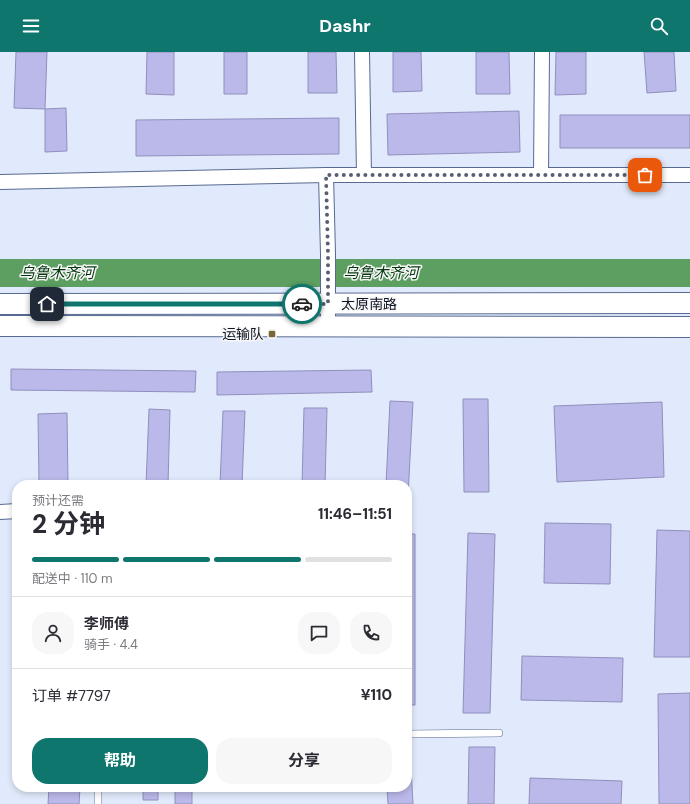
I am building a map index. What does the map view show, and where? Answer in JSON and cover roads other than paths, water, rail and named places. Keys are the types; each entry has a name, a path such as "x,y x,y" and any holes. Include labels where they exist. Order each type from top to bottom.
{"main road":[{"name":"太原南路","path":"0,304 328,296 690,303"},
{"path":"0,326 690,327"}],"street":[{"path":"362,52 364,175"},
{"path":"541,176 542,52"},
{"path":"326,175 328,326"},
{"path":"0,182 326,175 690,175"},
{"path":"0,512 12,512"}],"lane":[{"path":"412,734 499,733"},
{"path":"98,792 98,804"}],"waterway":[{"name":"乌鲁木齐河","path":"0,273 690,273"}],"place":[{"name":"运输队","path":"272,334"}]}
